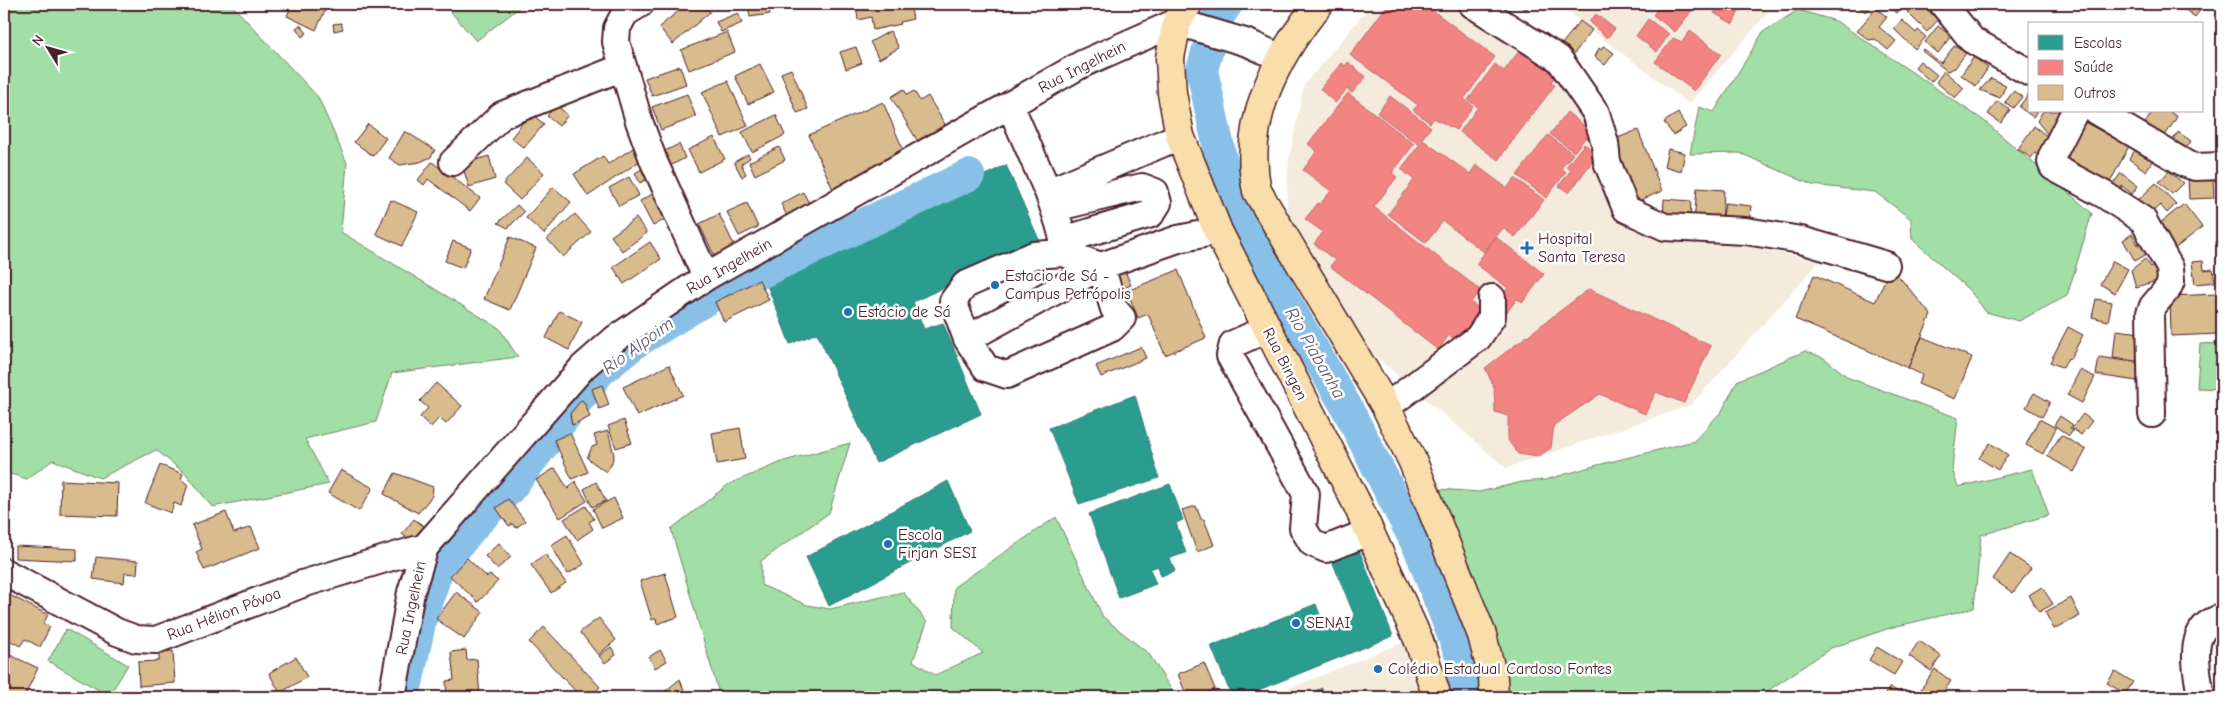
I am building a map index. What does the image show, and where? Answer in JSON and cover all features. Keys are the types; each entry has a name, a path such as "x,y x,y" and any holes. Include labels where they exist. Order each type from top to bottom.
{"main road":[{"path":"1319,4 1281,58 1268,85 1254,138 1252,172 1257,191 1386,407 1413,462 1438,520 1482,635 1493,678 1494,697"},
{"name":"Rua Bingen","path":"1183,13 1170,58 1172,93 1180,136 1218,231 1369,532 1419,641 1437,697"}],"street":[{"path":"640,4 625,13 616,28 616,42 639,121 654,162 706,277"},
{"path":"1472,4 1559,59 1596,114 1605,143 1607,162 1626,209 1665,227 1746,231 1801,240 1886,265"},
{"path":"1943,4 1972,40 2028,72"},
{"path":"1183,13 1281,58"},
{"name":"Rua Ingelhein","path":"392,697 411,592 425,547 583,367 615,339 706,277 1082,64 1183,13"},
{"path":"453,162 502,116 623,67"},
{"path":"1010,105 1060,224 1063,247"},
{"path":"2074,112 2052,156 2051,162 2053,167 2103,194 2143,220 2170,268 2171,281 2168,288 2153,306 2150,313 2152,414"},
{"path":"2098,112 2186,164 2195,167 2222,166"},
{"path":"1051,200 1180,136"},
{"path":"1051,200 1142,187 1155,192 1158,204 1151,214 1063,247 1034,255 966,285 953,301 967,339 986,368 1006,375 1112,328 1122,318 1114,309 1100,266 1063,247"},
{"path":"967,339 1100,266 1178,239 1218,231"},
{"path":"1386,407 1478,338 1492,317 1492,298"},
{"path":"1267,329 1233,344 1230,356 1306,494 1303,528 1312,543 1326,549 1369,532"},
{"name":"Rua Hélion Póvoa","path":"4,572 117,632 136,639 156,640 302,584 425,547"},
{"path":"2201,697 2195,644 2203,628 2222,618"}],"shaded area":[{"name":"Hospital Santa Teresa","path":"1372,4 1449,4 1555,62 1597,125 1620,199 1691,235 1820,261 1691,405 1506,468 1362,345 1286,229 1288,165 1304,85"},
{"path":"1566,4 1775,4 1689,104 1573,16"},
{"name":"Colédio Estadual Cardoso Fontes","path":"1409,640 1427,697 1275,697 1275,694"}],"green space":[{"path":"4,4 231,4 318,97 347,163 341,232 499,328 518,357 392,373 376,422 305,439 329,484 212,507 187,475 156,450 100,478 53,460 27,479 4,472"},
{"path":"444,4 524,4 476,41"},
{"path":"1798,10 1836,21 1983,120 2092,213 2067,296 2019,321 1986,312 1970,291 1912,239 1911,219 1875,192 1812,185 1740,153 1690,154 1699,107 1714,112 1763,32"},
{"path":"2222,343 2222,389 2197,388 2200,344"},
{"path":"1805,351 1824,358 1849,378 1958,418 1952,469 1958,487 2032,469 2049,515 1981,535 1974,608 1893,627 1831,648 1760,696 1507,697 1505,667 1439,489 1479,492 1522,482 1545,480 1694,441 1722,411 1737,381"},
{"path":"850,443 829,513 761,561 761,585 807,605 830,609 903,592 927,622 913,661 935,675 983,653 953,627 954,587 1056,517 1103,617 1149,654 1176,697 720,697 671,529 729,484 784,461"},
{"path":"66,629 128,665 109,696 48,661"}],"building: Escolas":[{"name":"Estácio de Sá","path":"1006,165 1040,242 913,302 924,329 943,323 981,414 876,463 817,333 790,344 765,280"},
{"path":"1135,395 1159,478 1079,504 1049,428"},
{"name":"Escola Firjan SESI","path":"948,481 970,531 829,606 806,557"},
{"path":"1170,484 1183,520 1176,523 1186,553 1170,558 1175,571 1161,576 1158,566 1150,569 1156,584 1119,598 1089,514"},
{"name":"SENAI","path":"1359,550 1393,636 1241,697 1232,697 1211,646 1316,604 1325,629 1355,617 1332,561"},
{"path":"1322,688 1323,697 1300,697"}],"building: Saúde":[{"path":"1388,4 1424,4 1495,57 1464,99 1473,106 1456,130 1434,118 1430,123 1413,110 1418,105 1350,55"},
{"path":"1661,4 1697,4 1675,32 1653,15"},
{"path":"1720,4 1733,4 1731,7 1739,11 1733,24 1714,13"},
{"path":"1596,14 1615,29 1607,38 1589,22"},
{"path":"1648,19 1669,34 1657,52 1636,36"},
{"path":"1690,31 1721,54 1694,91 1655,62 1673,38 1682,42"},
{"path":"1522,47 1557,74 1551,82 1555,85 1498,160 1460,132 1478,107 1468,100 1495,64 1504,71"},
{"path":"1348,62 1366,77 1352,93 1347,89 1335,103 1320,89 1341,63 1345,66"},
{"path":"1348,93 1414,144 1392,173 1397,177 1374,207 1480,290 1471,302 1482,311 1458,342 1449,335 1438,350 1330,266 1335,260 1314,244 1323,232 1305,219 1331,191 1303,170 1317,151 1308,144"},
{"path":"1390,96 1431,127 1418,144 1377,113"},
{"path":"1567,112 1593,133 1588,139 1586,137 1574,152 1550,134"},
{"path":"1548,135 1573,154 1561,168 1566,172 1546,198 1517,175"},
{"path":"1423,140 1470,174 1476,165 1507,188 1515,178 1544,200 1515,237 1503,228 1484,252 1443,221 1426,243 1388,214 1414,180 1401,169"},
{"path":"1584,144 1598,154 1569,193 1559,186 1571,170 1566,167"},
{"path":"1496,237 1544,274 1523,302 1517,299 1507,312 1496,303 1508,288 1476,264"},
{"path":"1589,289 1711,346 1684,403 1656,392 1645,414 1600,394 1554,425 1551,448 1537,457 1518,454 1508,440 1508,416 1495,412 1494,387 1485,368"}],"building: Outros":[{"path":"298,4 328,4 316,30 287,16 291,7 296,9"},
{"path":"687,4 703,4 710,12 673,44 659,27"},
{"path":"724,4 736,4 730,10"},
{"path":"748,4 768,4 770,14 750,17"},
{"path":"856,4 910,4 913,19 900,22 901,24 873,30 871,17 858,20"},
{"path":"1518,4 1532,4 1526,10"},
{"path":"1829,4 1845,4 1839,12"},
{"path":"1856,4 1873,4 1866,12"},
{"path":"1885,4 1903,4 1896,13"},
{"path":"1915,4 1921,4 1938,20 1927,32 1907,12"},
{"path":"2177,4 2205,4 2195,17"},
{"path":"1876,8 1887,17 1879,27 1896,41 1888,50 1875,39 1869,40 1857,31"},
{"path":"738,13 742,23 721,32 716,22"},
{"path":"1902,20 1916,33 1918,30 1926,37 1915,49 1894,29"},
{"path":"1580,21 1592,30 1570,59 1558,49"},
{"path":"341,23 343,29 334,31 333,24"},
{"path":"300,25 307,33 302,37 296,28"},
{"path":"1938,26 1951,36 1938,53 1925,42"},
{"path":"890,31 899,48 879,59 870,42"},
{"path":"727,32 735,52 689,70 681,50"},
{"path":"1955,45 1966,53 1955,68 1947,71 1922,51 1923,49 1941,63"},
{"path":"1604,46 1614,53 1605,65 1595,57 1599,48 1601,50"},
{"path":"856,47 862,63 846,69 840,52"},
{"path":"1974,57 1988,68 1976,86 1961,75"},
{"path":"1920,61 1937,75 1931,82 1915,67"},
{"path":"760,64 774,92 748,104 735,76"},
{"path":"680,66 686,84 652,96 645,78"},
{"path":"791,69 808,109 797,113 781,73"},
{"path":"1944,71 1964,88 1955,98 1936,82"},
{"path":"1991,78 2006,85 2000,98 1980,90"},
{"path":"728,81 748,126 722,137 702,92"},
{"path":"904,89 907,95 914,91 920,101 928,96 946,126 931,135 923,150 891,97"},
{"path":"2014,91 2022,97 2013,108 2005,102"},
{"path":"687,94 696,117 661,130 652,107"},
{"path":"2028,95 2028,112 2036,112 2033,117 2019,107"},
{"path":"1997,101 2010,110 2001,123 1988,114"},
{"path":"883,102 907,159 834,192 809,135"},
{"path":"556,105 568,115 559,126 547,116"},
{"path":"2042,112 2067,112 2048,135 2037,121"},
{"path":"2152,112 2170,112 2177,117 2163,139 2143,126"},
{"path":"530,113 544,124 524,148 511,138"},
{"path":"1678,113 1686,127 1673,135 1664,122"},
{"path":"776,115 785,135 752,152 742,132"},
{"path":"2077,118 2129,146 2108,186 2056,159"},
{"path":"368,124 386,138 373,156 354,142"},
{"path":"2034,126 2052,140 2040,156 2035,153 2031,158 2018,149"},
{"path":"1638,130 1662,191 1636,202 1605,143"},
{"path":"405,131 435,150 431,157 420,162 400,165 389,158"},
{"path":"2178,132 2191,141 2182,155 2169,146"},
{"path":"714,137 725,159 699,172 688,150"},
{"path":"679,144 685,158 670,166 663,152"},
{"path":"638,145 646,157 588,196 574,174 603,156 608,164"},
{"path":"2138,146 2155,157 2146,171 2129,159"},
{"path":"779,147 785,160 755,175 749,162"},
{"path":"1668,149 1685,153 1681,171 1664,166"},
{"path":"748,154 750,158 741,164 746,174 742,177 734,162"},
{"path":"489,156 495,179 469,187 462,164"},
{"path":"527,158 544,173 520,200 503,184"},
{"path":"432,162 480,198 470,211 428,179 424,185 418,180"},
{"path":"647,166 652,176 640,183 635,173"},
{"path":"2169,171 2183,183 2172,194 2159,182"},
{"path":"2121,173 2138,186 2132,194 2122,186 2114,196 2108,191"},
{"path":"2213,176 2214,198 2189,199 2188,178"},
{"path":"629,177 639,195 619,206 609,188"},
{"path":"2156,183 2176,204 2167,213 2160,205 2151,213 2138,200"},
{"path":"553,187 571,202 544,234 526,218"},
{"path":"1697,188 1724,190 1722,223 1694,222"},
{"path":"658,191 671,216 653,226 640,201"},
{"path":"803,192 814,212 791,224 781,204"},
{"path":"1664,199 1691,201 1690,221 1663,219"},
{"path":"391,200 418,212 402,246 376,234"},
{"path":"747,203 758,227 739,236 727,212"},
{"path":"1725,203 1751,206 1749,227 1722,223"},
{"path":"2184,204 2202,227 2172,251 2154,228"},
{"path":"517,205 524,212 508,228 498,223"},
{"path":"575,214 591,232 563,257 547,239"},
{"path":"719,214 736,249 716,259 699,224"},
{"path":"636,218 647,233 622,251 611,236"},
{"path":"2132,234 2139,246 2146,241 2152,251 2135,261 2123,240"},
{"path":"510,237 536,248 510,310 484,299"},
{"path":"453,241 471,248 463,268 445,261"},
{"path":"650,242 661,259 624,284 613,267"},
{"path":"2222,252 2222,270 2216,255"},
{"path":"2145,259 2151,267 2157,269 2160,280 2136,287 2131,270"},
{"path":"2113,261 2128,269 2115,293 2100,284"},
{"path":"2203,261 2204,270 2213,269 2215,282 2195,284 2192,262"},
{"path":"1122,264 1131,285 1116,291 1107,270"},
{"path":"1891,267 1931,315 1908,368 1795,319 1814,275 1875,302"},
{"path":"1178,270 1206,338 1165,355 1148,314 1138,318 1127,291"},
{"path":"759,280 769,300 724,322 715,302"},
{"path":"2217,294 2218,334 2171,336 2170,296"},
{"path":"2096,299 2112,302 2108,321 2092,317"},
{"path":"559,311 582,322 569,350 546,338"},
{"path":"2068,327 2083,335 2063,368 2050,362"},
{"path":"2116,330 2141,333 2136,361 2113,358"},
{"path":"1922,337 1972,357 1955,399 1918,384 1922,375 1908,368"},
{"path":"1141,347 1146,358 1101,377 1096,366"},
{"path":"2099,357 2140,363 2137,381 2096,375"},
{"path":"669,365 683,395 637,416 623,387"},
{"path":"2080,370 2095,377 2082,403 2067,395"},
{"path":"436,383 462,406 446,424 439,418 431,427 420,417 428,408 420,401"},
{"path":"602,385 609,405 599,409 592,389"},
{"path":"2034,393 2050,402 2042,417 2026,407"},
{"path":"581,400 584,402 590,417 572,425 570,414"},
{"path":"2083,414 2092,421 2081,435 2072,428"},
{"path":"2060,416 2073,425 2070,428 2073,430 2069,436 2054,425"},
{"path":"2039,419 2056,428 2043,454 2026,445"},
{"path":"624,420 632,443 616,448 608,426"},
{"path":"740,428 745,459 717,464 712,433"},
{"path":"608,431 614,455 611,465 606,472 587,458 592,447 597,445 594,435"},
{"path":"570,433 588,472 572,479 554,440"},
{"path":"2061,435 2086,450 2074,472 2047,456"},
{"path":"1990,443 2008,455 1998,470 1979,458"},
{"path":"160,465 183,474 181,479 188,485 181,506 174,503 171,513 145,503"},
{"path":"555,468 568,489 575,481 587,501 560,518 536,480"},
{"path":"341,470 373,488 359,511 328,493"},
{"path":"395,473 433,487 432,496 418,513 384,494"},
{"path":"61,480 118,483 117,516 60,514"},
{"path":"596,482 606,501 592,507 584,489"},
{"path":"614,498 623,518 602,528 593,509"},
{"path":"508,499 525,521 516,528 513,524 509,526 496,508"},
{"path":"586,506 594,519 589,522 593,529 577,540 564,519"},
{"path":"1196,506 1201,519 1204,519 1214,545 1197,552 1182,510"},
{"path":"226,512 234,533 251,527 260,548 204,570 196,552 202,549 192,525"},
{"path":"414,519 425,527 413,542 402,534"},
{"path":"567,535 584,564 568,574 551,545"},
{"path":"499,543 511,557 497,569 485,556"},
{"path":"15,546 77,549 77,561 15,558"},
{"path":"545,554 566,583 551,593 531,565"},
{"path":"2010,554 2031,568 2013,593 1993,579"},
{"path":"96,557 138,561 137,574 125,573 124,583 93,579"},
{"path":"467,558 487,577 490,575 498,581 478,602 450,576"},
{"path":"665,573 678,617 657,624 656,618 652,620 640,581"},
{"path":"2042,587 2053,604 2039,612 2029,595"},
{"path":"4,592 48,615 43,624 50,627 40,647 25,639 20,646 4,637"},
{"path":"456,592 483,612 464,639 436,619"},
{"path":"2071,598 2080,616 2054,629 2045,612"},
{"path":"599,618 616,640 598,655 580,632"},
{"path":"544,627 600,687 589,697 581,697 529,642"},
{"path":"1919,641 1941,656 1931,671 1909,656"},
{"path":"611,647 616,655 605,663 599,656"},
{"path":"1877,647 1902,662 1894,675 1869,660"},
{"path":"466,650 467,660 477,659 480,697 447,697 446,681 454,680 451,652"},
{"path":"660,650 667,661 655,668 649,657"},
{"path":"173,651 175,683 139,686 138,662 159,661 159,652"},
{"path":"10,655 38,668 24,697 4,697 4,668"},
{"path":"296,657 307,677 280,693 269,673"},
{"path":"1204,663 1215,689 1196,697 1187,697 1178,674"},
{"path":"1935,669 1951,681 1940,697 1932,697 1921,689"},
{"path":"2115,671 2133,682 2125,694 2107,683"},
{"path":"680,679 686,697 658,697"},
{"path":"1890,687 1903,695 1902,697 1883,697"}],"waterway":[{"name":"Rio Piabanha","path":"1227,4 1216,20 1202,70 1223,167 1280,292 1346,406 1420,550 1461,656 1465,697"},
{"name":"Rio Alpoim","path":"404,697 420,623 437,571 472,527 510,488 600,371 636,342 717,293 969,175"}],"place":[{"name":"Hospital Santa Teresa","path":"1527,248"},
{"name":"Estacio de Sá - Campus Petrópolis","path":"995,285"},
{"name":"Estácio de Sá","path":"848,312"},
{"name":"Escola Firjan SESI","path":"888,544"},
{"name":"SENAI","path":"1296,623"},
{"name":"Colédio Estadual Cardoso Fontes","path":"1378,669"}]}
